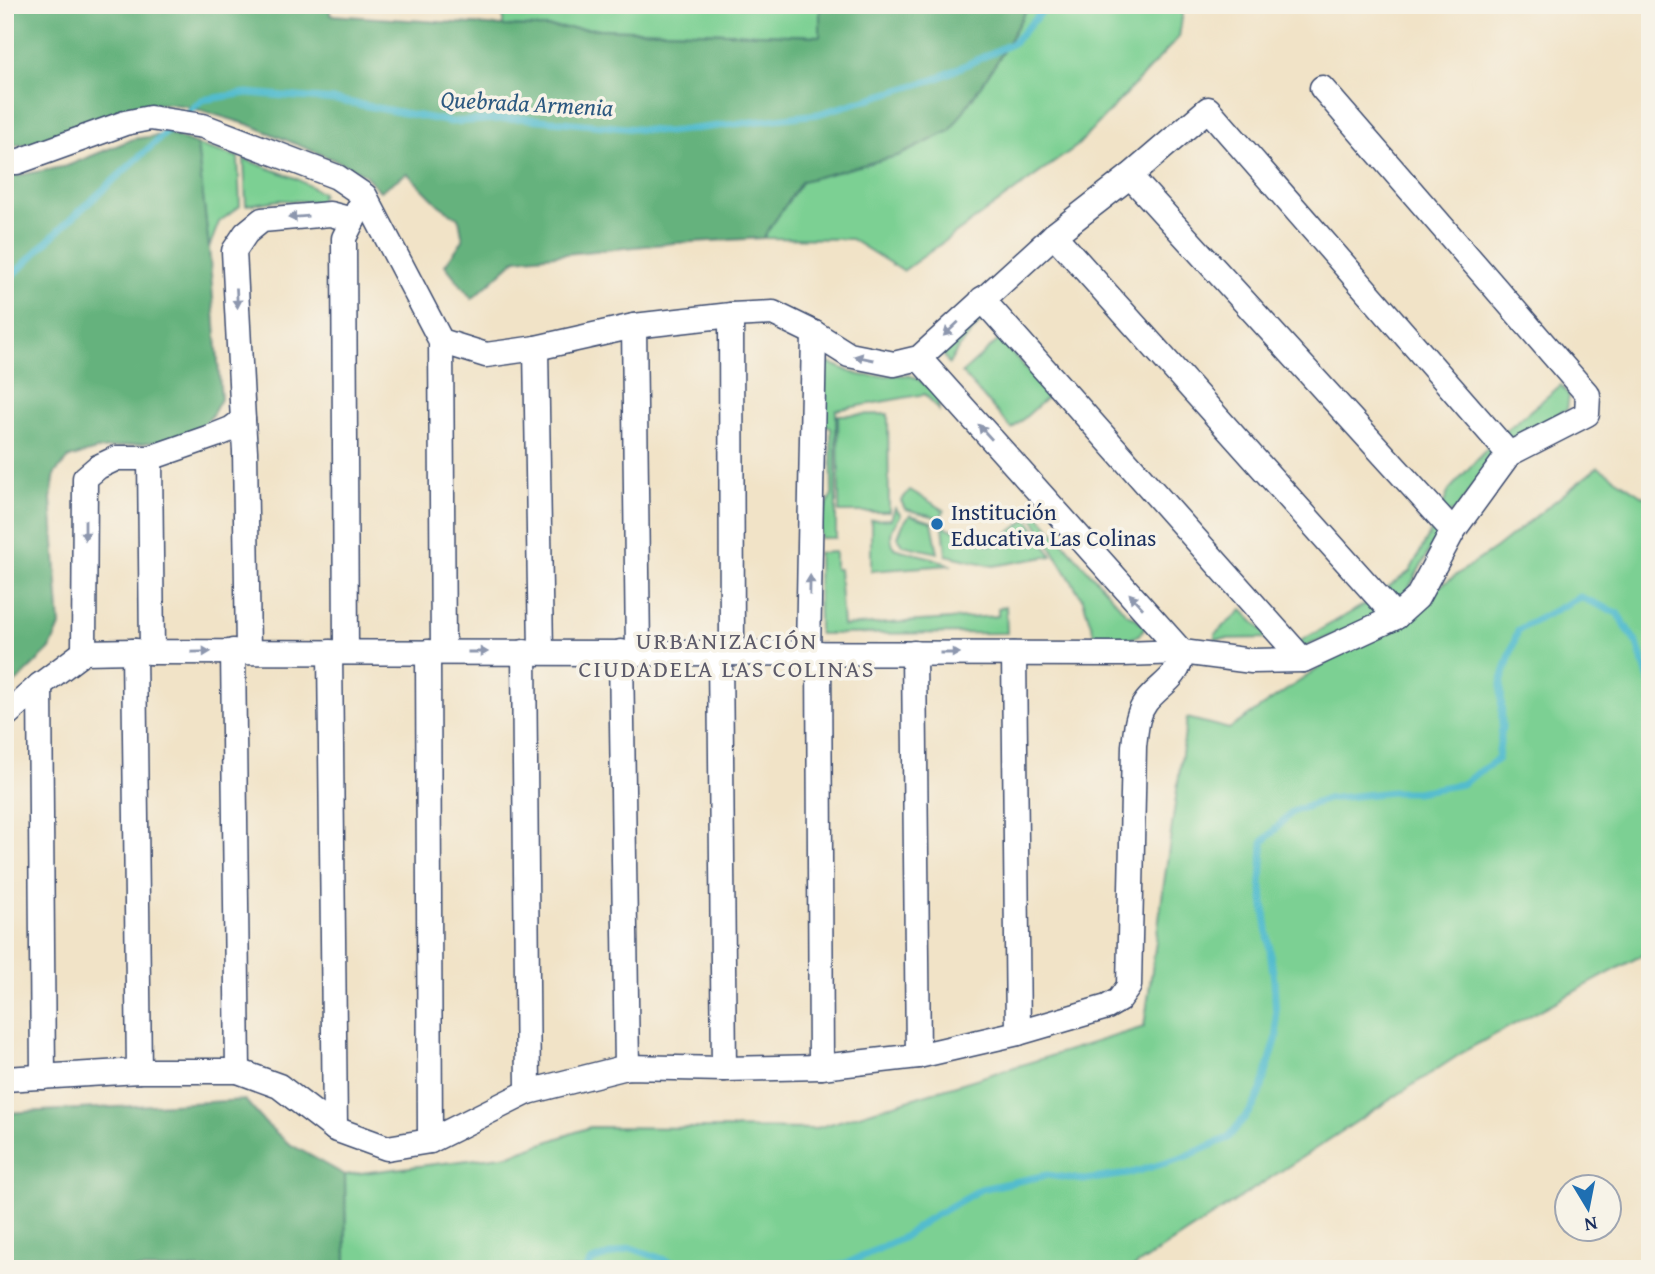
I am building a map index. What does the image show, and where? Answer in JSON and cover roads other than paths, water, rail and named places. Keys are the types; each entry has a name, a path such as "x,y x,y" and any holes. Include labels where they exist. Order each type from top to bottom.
{"street":[{"path":"5,716 84,652 1182,652 1252,661 1303,660 1396,617 1417,598 1453,531 1509,454 1587,414 1588,395 1322,88"},
{"path":"440,341 486,355 536,348 634,326 774,313 849,355 894,364 919,358 1054,235 1130,176 1208,109 1509,454"},
{"path":"5,162 18,162 125,123 149,118 203,126 337,177 365,196 440,341 430,1141"},
{"path":"1130,176 1453,531"},
{"path":"335,1129 344,238 365,196"},
{"path":"238,1071 240,651 245,451 234,251 246,233 262,220 330,214 353,220"},
{"path":"1054,235 1396,617"},
{"path":"982,299 1303,660"},
{"path":"724,1069 731,315"},
{"path":"627,1067 634,326"},
{"path":"814,333 813,653 821,1068"},
{"path":"528,1092 536,348"},
{"path":"5,1079 139,1071 238,1071 279,1086 335,1129 387,1148 430,1141 528,1092 627,1067 821,1068 918,1056 1018,1033 1107,1007 1119,1000 1129,986 1134,746 1137,720 1145,703 1177,671 1182,652 919,358"},
{"path":"84,652 85,478 98,467 117,458 150,458 231,429 243,420"},
{"path":"139,1071 143,652 150,458"},
{"path":"915,653 918,1056"},
{"path":"1014,654 1018,1033"},
{"path":"40,685 43,1077"}],"waterway":[{"name":"Quebrada Armenia","path":"182,118 202,100 247,93 336,100 451,122 520,118 668,132 818,114 936,79 1013,43 1048,5"},
{"name":"Quebrada Armenia","path":"5,283 171,128"},
{"path":"812,1269 846,1264 902,1238 927,1220 981,1189 1047,1175 1084,1180 1128,1174 1182,1158 1228,1138 1253,1107 1277,1037 1274,980 1261,884 1263,842 1292,812 1327,799 1416,792 1462,784 1498,759 1502,727 1501,683 1518,630 1580,597 1617,613 1637,644 1650,683"},
{"path":"586,1269 592,1261 631,1248 691,1269"}],"place":[{"name":"Institución Educativa Las Colinas","path":"937,524"}],"district":[{"name":"URBANIZACIÓN CIUDADELA LAS COLINAS","path":"727,654"}]}
